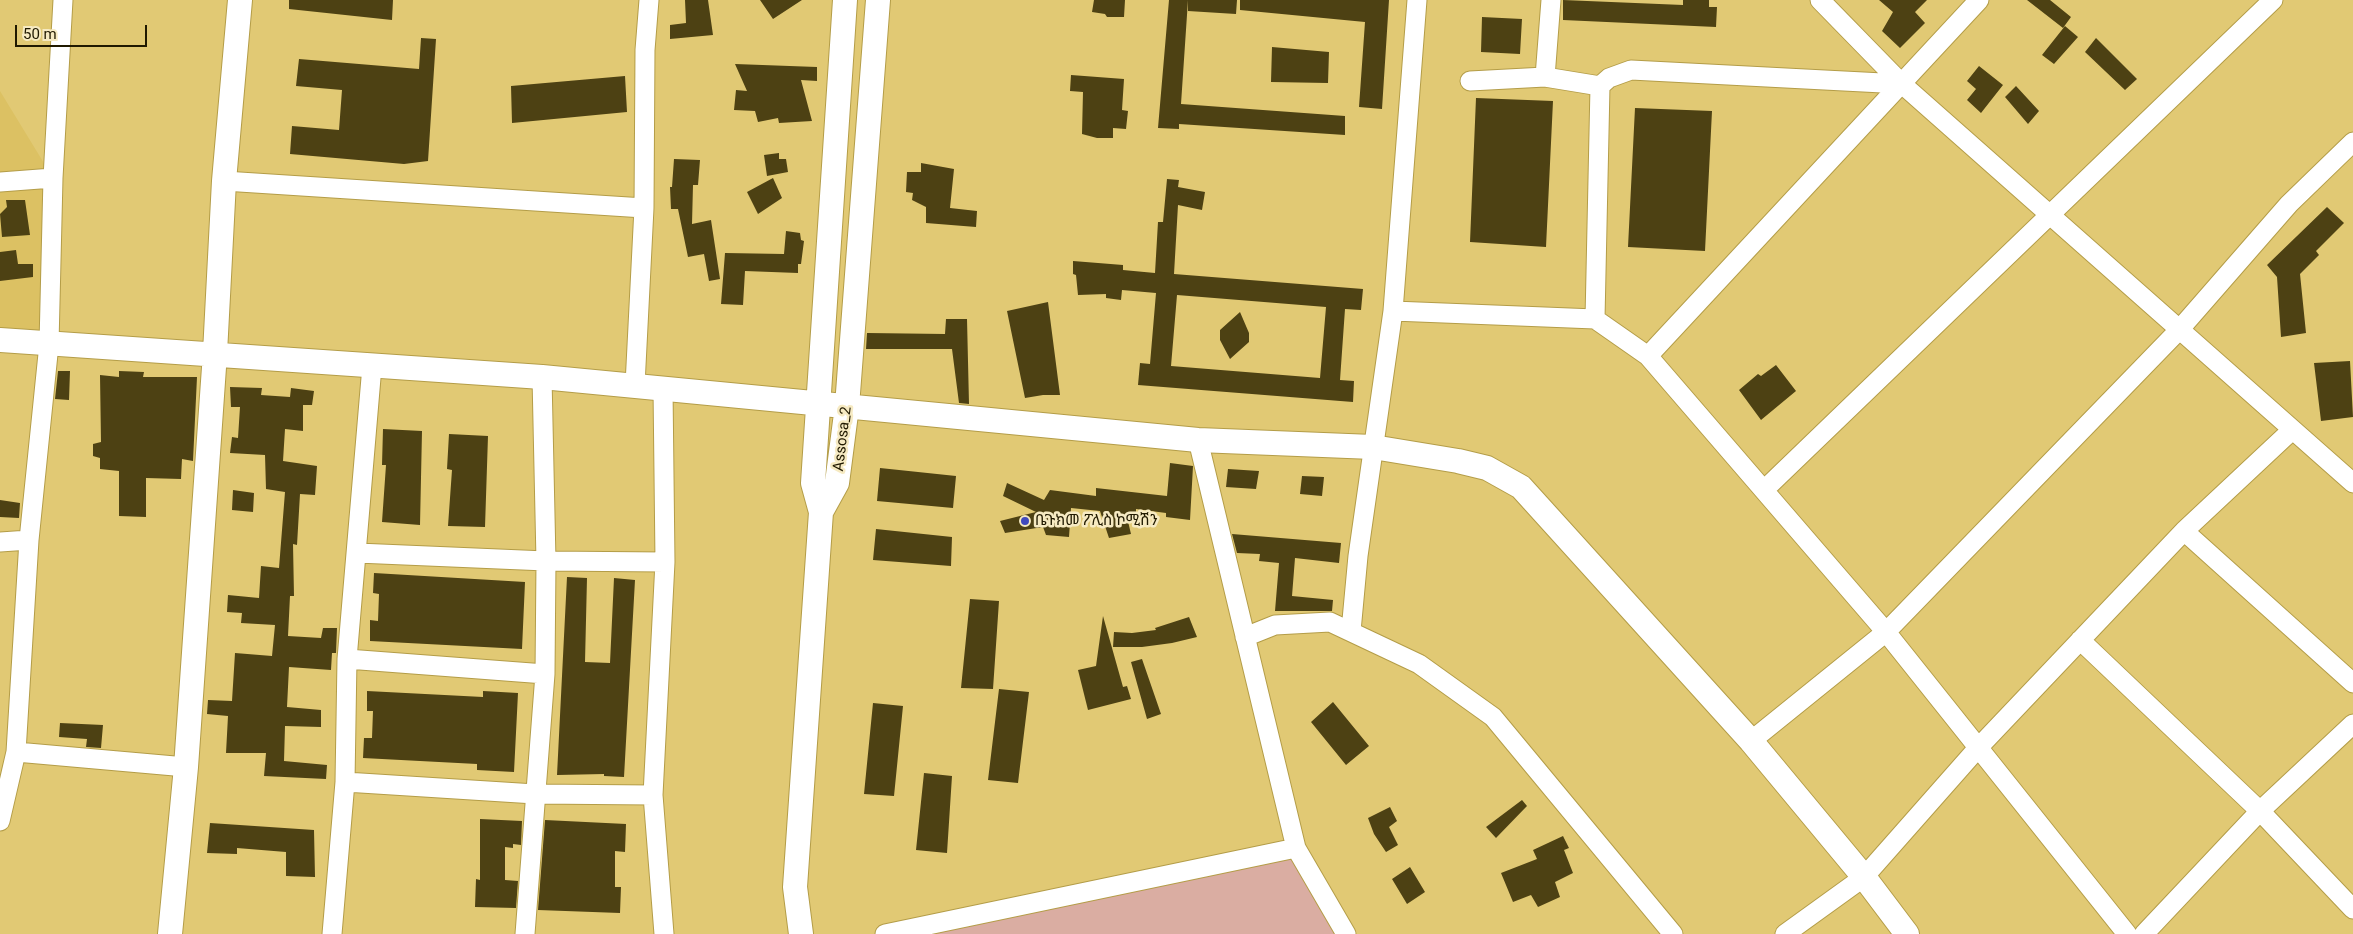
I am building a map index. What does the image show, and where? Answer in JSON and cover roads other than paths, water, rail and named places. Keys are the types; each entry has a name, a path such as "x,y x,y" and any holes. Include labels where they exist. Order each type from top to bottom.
{"street":[{"path":"0,821 16,752 29,540 49,344 52,178 63,0"},
{"path":"170,934 186,767 215,354 224,182 240,0"},
{"path":"635,385 644,208 645,50 649,0"},
{"name":"Assosa_2","path":"822,512 813,483 845,0"},
{"name":"Assosa_2","path":"822,512 837,483 847,406 878,0"},
{"path":"1351,631 1358,556 1393,311 1416,0"},
{"path":"1545,77 1551,0"},
{"path":"1820,0 1902,84 2353,483"},
{"path":"1648,356 1979,0"},
{"path":"1764,490 2273,0"},
{"path":"1595,319 1600,86 1609,78 1632,70 1902,84"},
{"path":"1470,80 1545,77 1600,86"},
{"path":"1751,741 1886,632 2179,330 2289,204 2353,142"},
{"path":"0,182 52,178"},
{"path":"224,182 644,208"},
{"path":"1393,311 1595,319 1648,356 1886,632 1977,749 2127,934"},
{"path":"0,340 542,377 1198,440 1373,447 1458,461 1486,468 1521,487 1751,741 1864,877 1908,934"},
{"path":"332,934 345,782 347,659 372,366"},
{"path":"525,934 544,674 546,561 542,377"},
{"path":"663,388 665,562 653,795 664,934"},
{"path":"1785,934 1864,877 1977,749 2184,531 2292,430"},
{"path":"1198,440 1296,848 1346,934"},
{"path":"801,934 795,887 822,512"},
{"path":"2184,531 2353,683"},
{"path":"0,542 29,540"},
{"path":"357,553 546,561 665,562"},
{"path":"1245,637 1275,625 1330,622 1419,664 1493,717 1674,934"},
{"path":"2080,640 2260,811 2353,909"},
{"path":"347,659 544,674"},
{"path":"2144,934 2260,811 2353,724"},
{"path":"16,752 186,767"},
{"path":"345,782 535,794 653,795"},
{"path":"884,934 1296,848"}],"place":[{"name":"ቤጉክመ ፖሊስ ኮሚሽን","path":"1025,521"}]}
